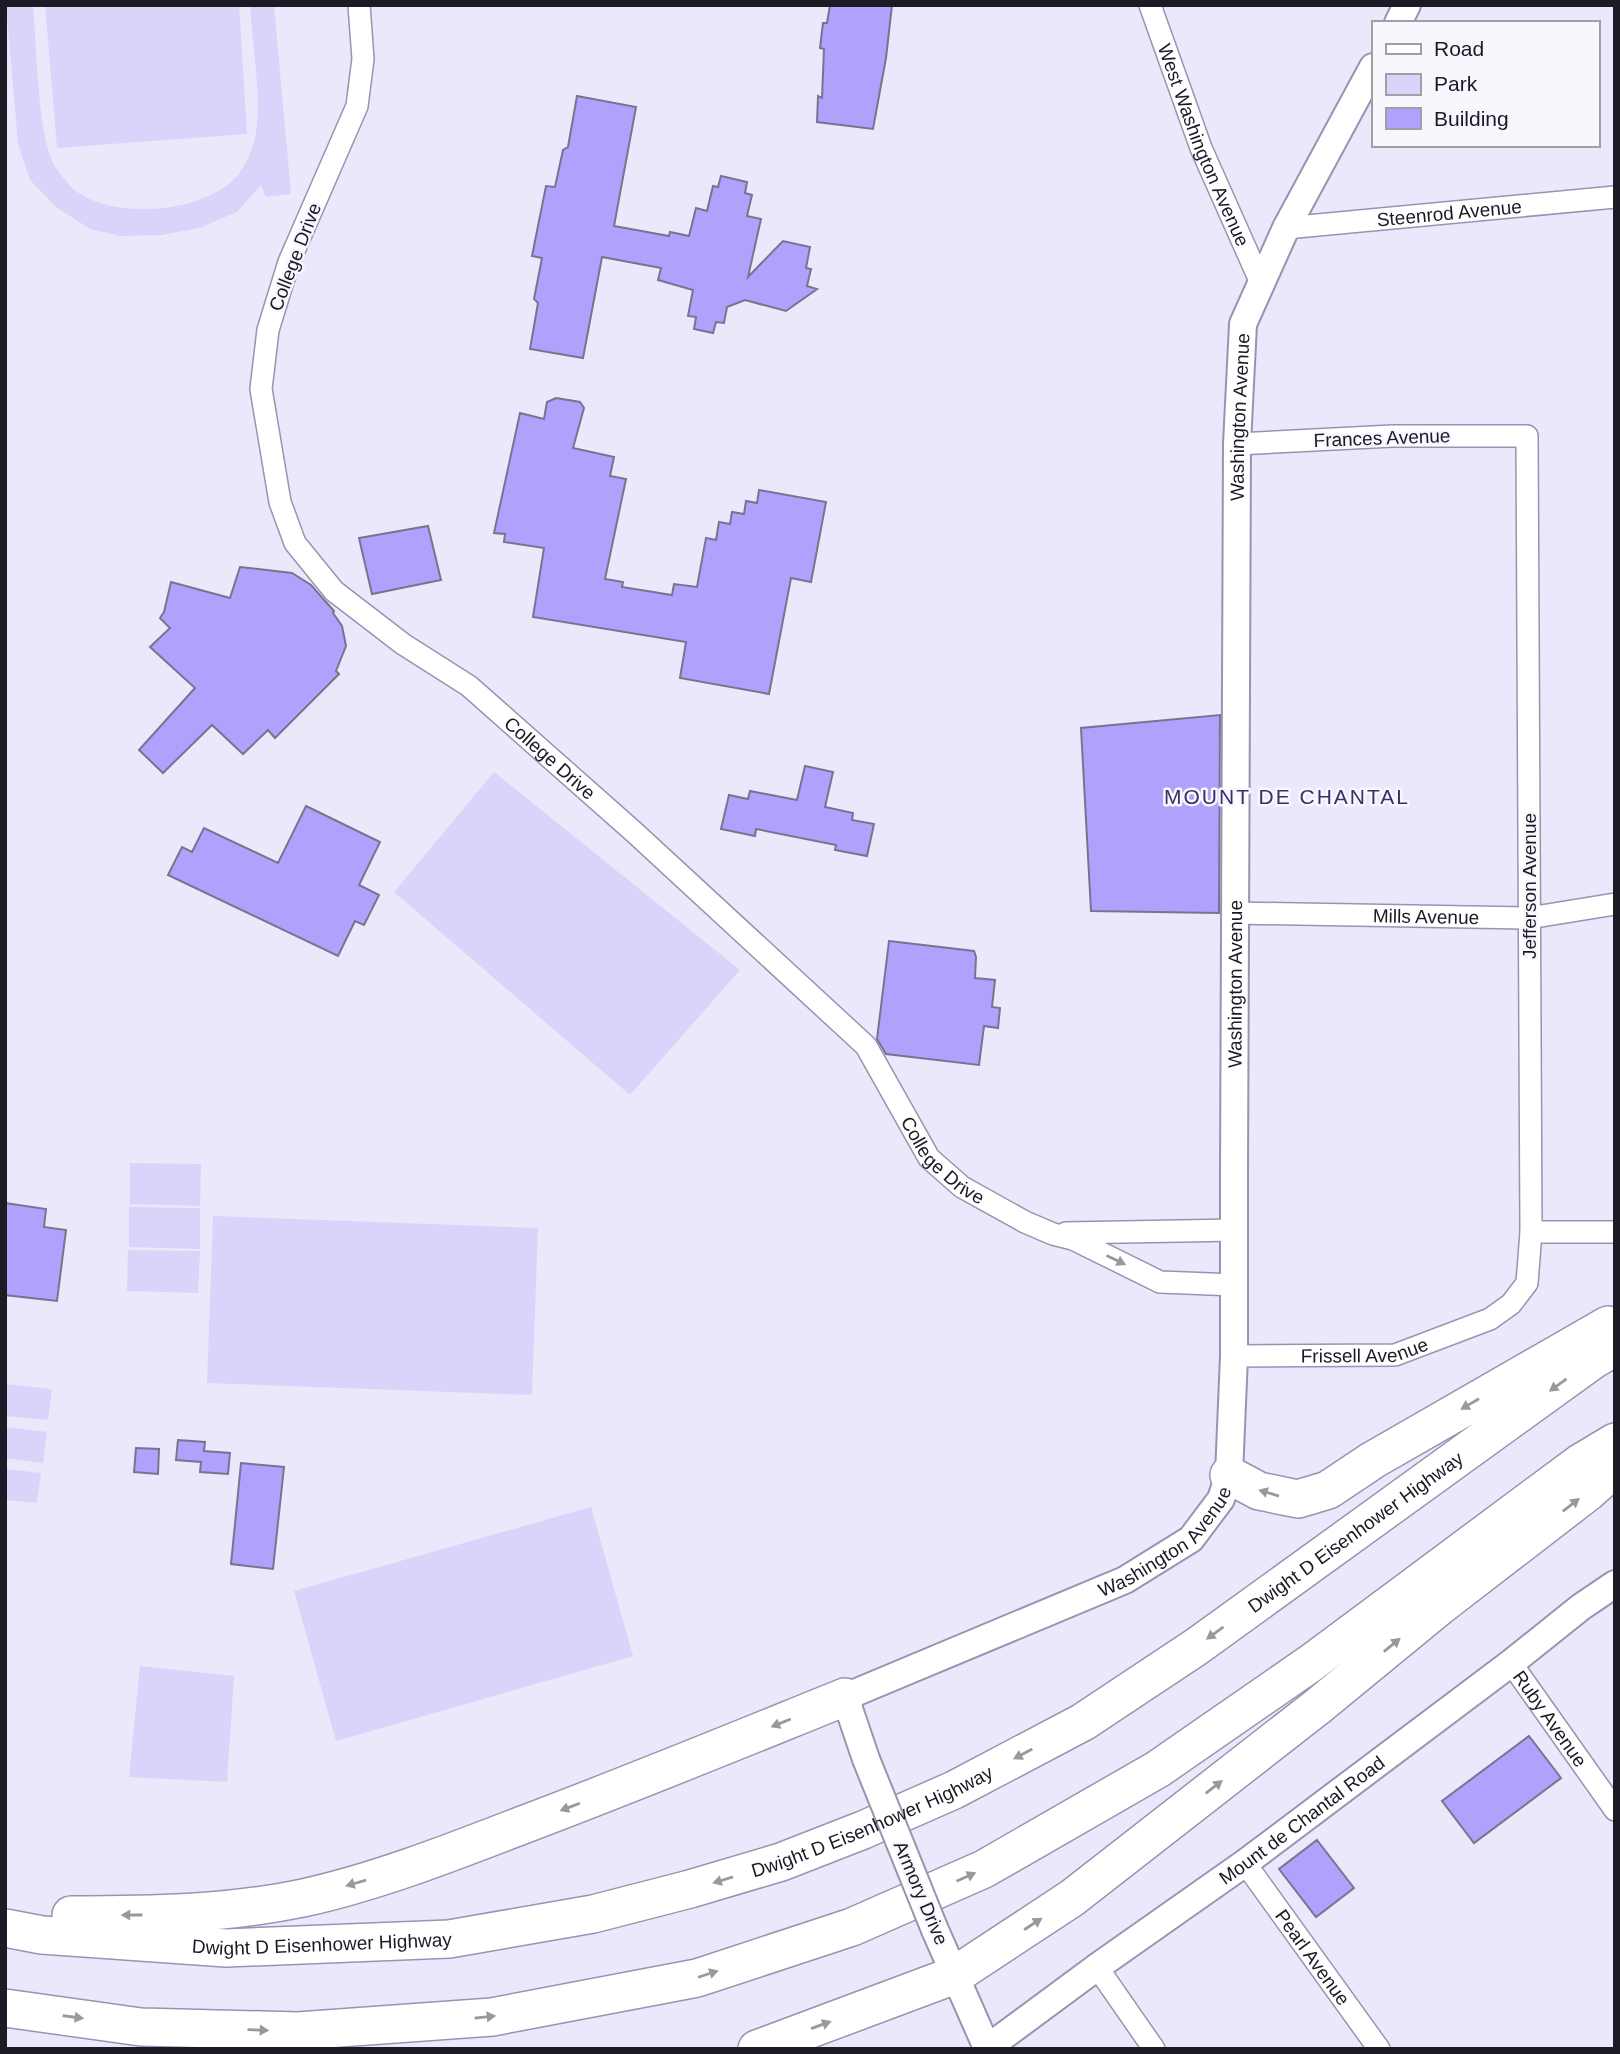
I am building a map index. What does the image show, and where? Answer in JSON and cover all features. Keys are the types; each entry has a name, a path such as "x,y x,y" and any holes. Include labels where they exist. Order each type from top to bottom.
{"highway":[{"path":"1229,1475 1259,1490 1298,1499 1328,1490 1373,1460 1615,1321"},
{"name":"Dwight D Eisenhower Highway","path":"5,1928 42,1935 226,1948 449,1939 593,1914 781,1863 954,1790 1083,1722 1196,1647 1492,1432 1615,1347"},
{"path":"5,2008 141,2027 298,2031 492,2017 697,1978 852,1927 984,1869 1158,1769 1311,1663 1580,1463 1615,1442"},
{"path":"757,2049 955,1975 1072,1898 1317,1707 1615,1468"},
{"path":"5,1913 165,1915 244,1908 305,1897 438,1857 845,1697"},
{"path":"141,2027 212,2049"}],"street":[{"name":"College Drive","path":"359,5 363,59 357,106 289,262 268,330 261,389 280,502 295,543 334,591 403,644 469,687 634,832 866,1046 929,1158 962,1187 1025,1222 1073,1239 1160,1282 1235,1285"},
{"path":"1399,21 1407,5"},
{"name":"West Washington Avenue","path":"1151,6 1201,148 1261,283"},
{"name":"Washington Avenue","path":"845,1697 1125,1580 1191,1539 1221,1499 1229,1475 1236,1230 1237,444 1242,324 1286,228 1372,69"},
{"name":"Steenrod Avenue","path":"1286,228 1615,197"},
{"name":"Frances Avenue","path":"1237,444 1392,436 1527,436"},
{"name":"Jefferson Avenue","path":"1490,1319 1511,1304 1527,1283 1531,1232 1527,436"},
{"name":"Mills Avenue","path":"1236,913 1529,918 1615,904"},
{"path":"1053,1234 1236,1230"},
{"path":"1531,1232 1615,1232"},
{"name":"Frissell Avenue","path":"1234,1356 1395,1355 1490,1319"},
{"name":"Mount de Chantal Road","path":"987,2048 1245,1863 1511,1663 1581,1607 1615,1584"},
{"name":"Ruby Avenue","path":"1511,1663 1615,1810"},
{"name":"Armory Drive","path":"845,1697 866,1759 935,1930 987,2048"},
{"name":"Pearl Avenue","path":"1245,1863 1379,2049"},
{"path":"1097,1967 1154,2049"}],"green space":[{"path":"6,5 33,5 41,114 56,168 74,190 94,201 114,207 137,209 182,205 204,198 237,176 248,159 256,134 258,98 250,5 274,5 291,194 266,197 261,185 237,212 199,228 162,235 121,236 90,229 56,207 30,180 18,144"},
{"path":"45,5 239,5 247,134 57,148"},
{"path":"494,772 740,970 630,1095 394,892"},
{"path":"130,1163 201,1164 200,1206 130,1204"},
{"path":"129,1207 200,1208 200,1249 129,1247"},
{"path":"213,1216 538,1228 532,1395 207,1383"},
{"path":"128,1250 200,1251 198,1293 127,1291"},
{"path":"5,1384 52,1389 48,1420 5,1416"},
{"path":"5,1427 47,1432 43,1463 5,1458"},
{"path":"5,1469 41,1473 37,1503 5,1500"},
{"path":"591,1507 633,1656 336,1741 294,1591"},
{"path":"140,1666 234,1676 227,1782 129,1777"}],"building":[{"path":"830,5 892,5 873,129 817,122 818,96 822,98 824,49 820,48 823,23 827,23"},
{"path":"577,96 636,107 614,226 669,236 670,232 689,236 696,208 707,211 713,186 718,187 721,176 747,182 745,193 752,195 747,216 761,219 748,277 783,241 810,247 806,268 811,269 807,286 817,289 786,311 745,300 727,307 724,323 716,322 713,333 694,329 696,317 688,316 693,290 658,280 661,268 602,257 583,358 530,349 538,303 534,299 542,258 532,256 546,186 555,187 563,150 568,147"},
{"path":"556,398 580,402 584,408 573,448 614,457 610,476 626,479 605,579 623,582 622,587 672,595 674,584 697,587 706,538 716,540 719,522 730,524 732,512 744,514 746,501 757,503 759,490 826,502 811,582 791,578 769,694 680,678 686,642 533,617 544,548 504,542 505,534 494,533 520,413 544,419 547,402"},
{"path":"428,526 441,580 372,594 359,538"},
{"path":"240,567 292,573 311,585 334,611 342,626 346,646 336,671 339,674 275,738 268,730 243,754 212,725 163,773 139,750 195,688 150,647 170,628 160,618 171,582 230,598"},
{"path":"1220,715 1219,913 1091,911 1081,728"},
{"path":"805,766 833,772 825,807 853,813 852,820 874,824 867,856 835,850 836,845 756,829 755,836 721,829 729,795 748,799 750,791 797,800"},
{"path":"306,806 380,842 359,885 379,895 364,925 355,921 338,956 168,875 182,847 192,852 204,828 278,863"},
{"path":"889,941 974,951 975,978 995,980 992,1007 1000,1008 998,1028 984,1026 979,1065 886,1054 877,1039"},
{"path":"5,1203 46,1209 44,1227 66,1230 57,1301 5,1295"},
{"path":"178,1440 205,1442 204,1451 230,1453 228,1474 200,1472 201,1462 176,1460"},
{"path":"136,1448 159,1449 158,1474 134,1472"},
{"path":"241,1463 284,1467 273,1569 231,1564"},
{"path":"1529,1736 1561,1778 1474,1843 1442,1801"},
{"path":"1317,1840 1354,1888 1316,1917 1279,1869"}],"district":[{"name":"MOUNT DE CHANTAL","path":"1287,796"}]}
